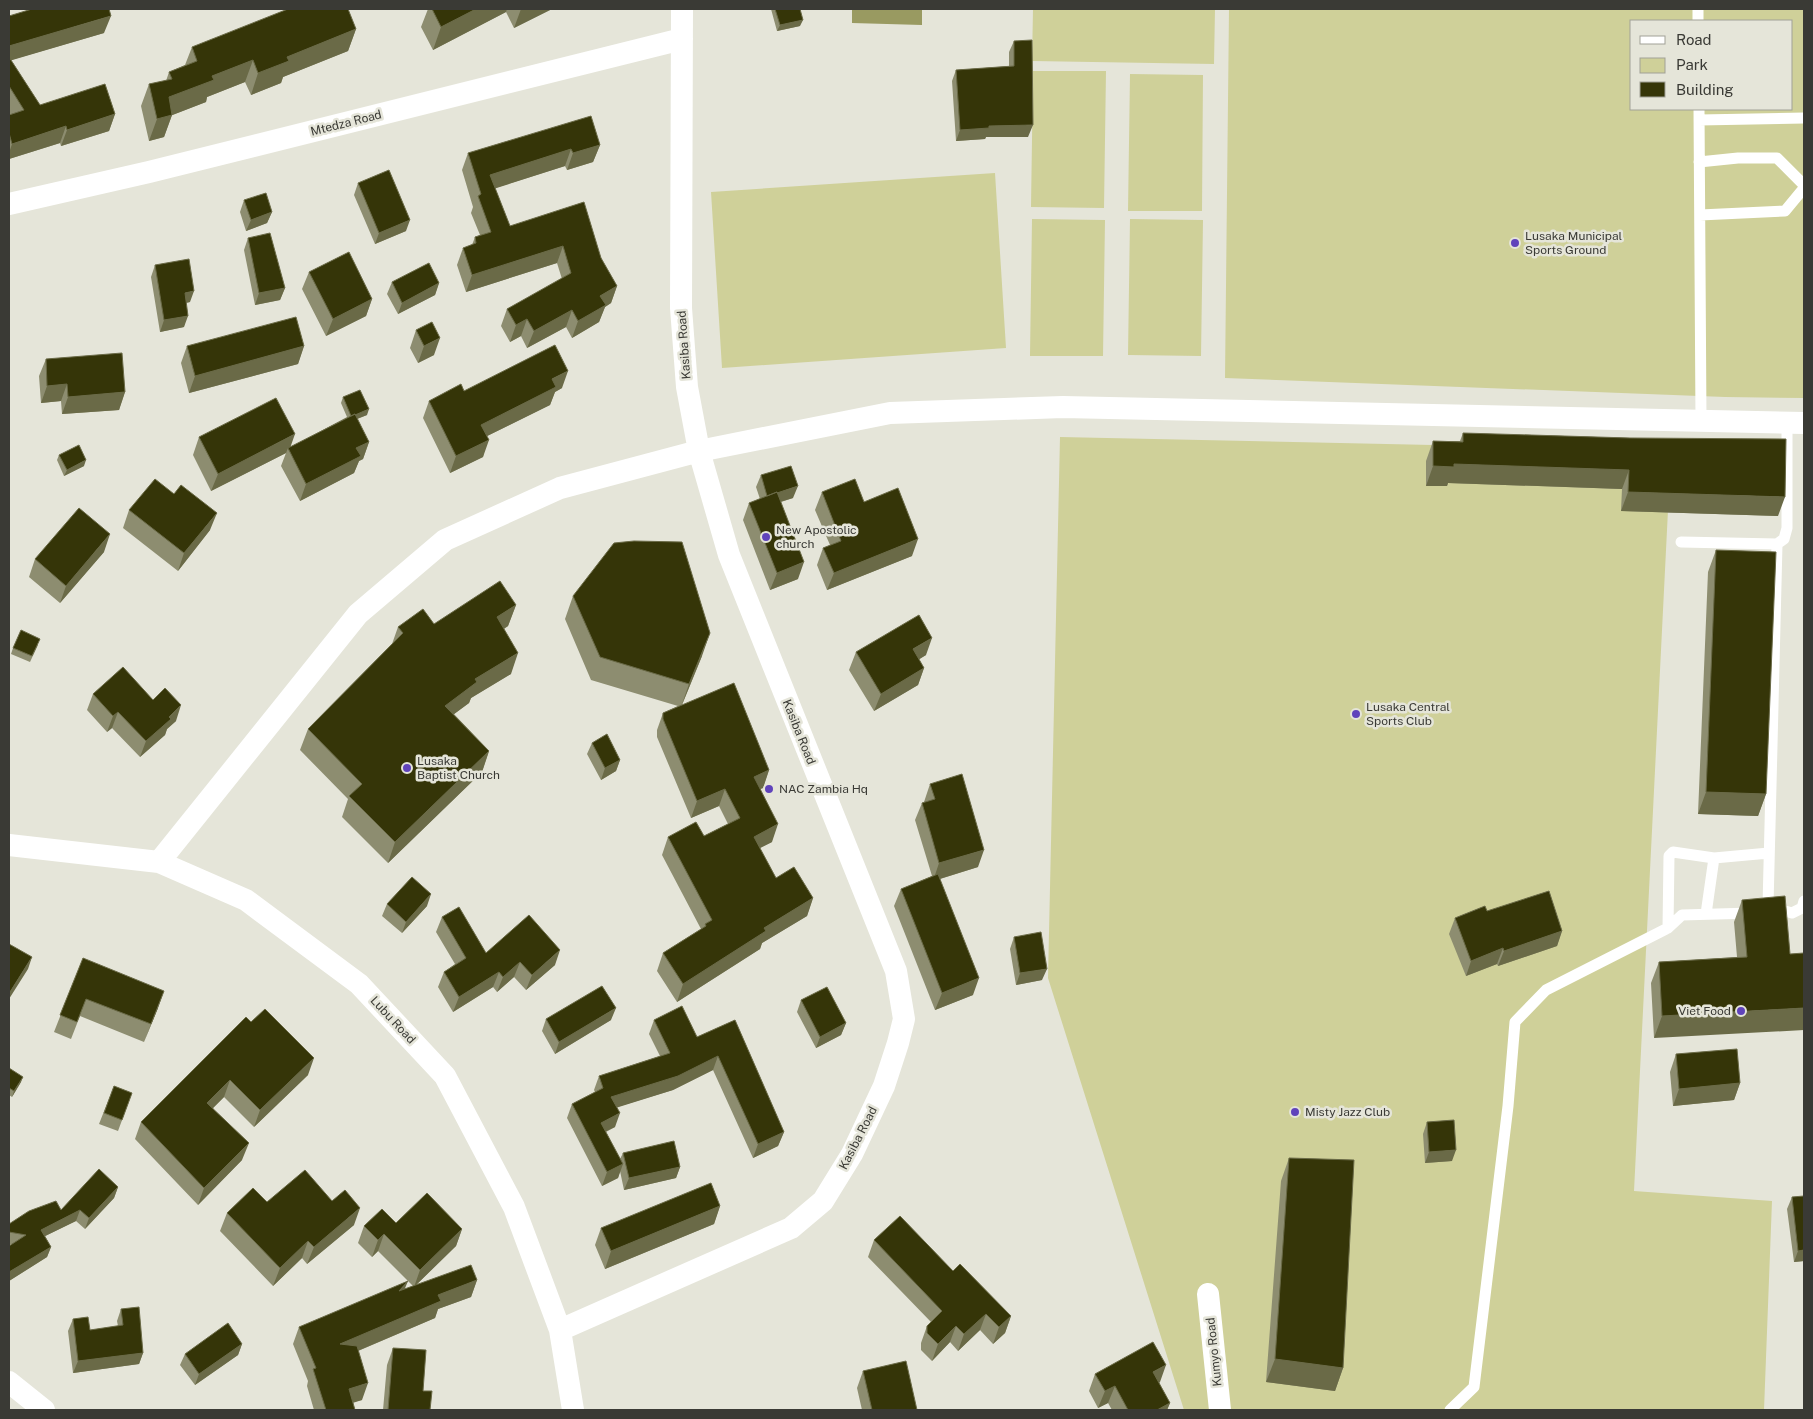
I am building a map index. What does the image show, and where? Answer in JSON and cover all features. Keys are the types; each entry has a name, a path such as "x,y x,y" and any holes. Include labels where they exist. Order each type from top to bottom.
{"street":[{"name":"Kasiba Road","path":"560,1330 791,1228 824,1201 852,1154 884,1086 904,1019 896,971 729,555 699,451 686,387 681,308 682,9"},
{"name":"Mtedza Road","path":"9,204 159,170 682,39"},
{"path":"159,862 358,614 444,540 560,488 699,451 890,412 1063,407 1796,423"},
{"name":"Lubu Road","path":"9,845 159,862 246,900 359,984 445,1076 514,1206 560,1330 573,1410"},
{"name":"Kumyo Road","path":"1208,1294 1220,1410"},
{"path":"9,1382 44,1410"}],"lane":[{"path":"1701,420 1699,115 1804,118"},
{"path":"1699,162 1738,158 1777,158 1804,186 1785,211 1700,215"},
{"path":"1681,542 1777,544 1784,539 1787,528 1796,423"},
{"path":"1768,906 1777,544"},
{"path":"1668,928 1668,861 1669,856 1673,852 1714,858 1769,853"},
{"path":"1706,914 1714,858"},
{"path":"1768,906 1792,913 1802,908 1804,901"},
{"path":"1450,1410 1474,1387 1508,1106 1515,1022 1546,990 1668,928 1682,915 1760,912 1768,906"}],"green space":[{"path":"1033,9 1215,9 1214,64 1032,61"},
{"name":"Lusaka Municipal Sports Ground","path":"1229,9 1804,9 1804,398 1725,397 1225,378"},
{"path":"1033,71 1106,71 1104,208 1031,207"},
{"path":"1130,74 1203,75 1202,211 1128,211"},
{"path":"995,173 1006,348 722,368 711,192"},
{"path":"1032,219 1105,220 1103,356 1030,356"},
{"path":"1130,219 1203,220 1201,356 1128,355"},
{"name":"Lusaka Central Sports Club","path":"1060,437 1671,450 1634,1191 1772,1201 1764,1410 1184,1410 1048,978"}],"shaded area":[{"path":"852,9 922,9 922,25 852,23"}],"building":[{"path":"32,9 109,9 111,16 9,46 9,16"},
{"path":"288,9 348,9 356,29 287,57 289,61 258,73 253,60 212,76 214,80 169,97 172,115 157,119 149,84 172,79 169,72 197,61 192,47"},
{"path":"432,9 476,9 441,27"},
{"path":"775,9 800,9 803,20 780,25"},
{"path":"1032,40 1033,125 989,126 989,128 960,130 956,70 1014,66 1014,41"},
{"path":"9,57 40,105 105,84 115,114 67,130 66,126 12,144 9,133 9,115 24,110 9,86"},
{"path":"591,116 600,145 573,153 571,149 490,175 510,226 584,202 601,258 617,286 600,296 606,305 578,321 572,310 534,331 527,319 516,325 507,309 571,273 563,246 472,275 463,248 476,243 475,237 491,232 478,196 481,194 468,153"},
{"path":"389,170 410,220 379,233 358,183"},
{"path":"266,193 272,212 251,220 244,200"},
{"path":"270,233 285,288 259,293 248,238"},
{"path":"349,252 372,299 333,319 309,272"},
{"path":"189,259 194,291 185,293 188,316 164,320 155,265"},
{"path":"429,263 439,283 402,303 392,282"},
{"path":"296,317 304,346 195,376 187,346"},
{"path":"432,322 440,338 424,346 416,330"},
{"path":"555,345 568,371 552,379 556,387 481,425 489,440 456,456 429,401 461,384 464,391"},
{"path":"122,353 125,392 68,397 67,384 47,386 46,359"},
{"path":"360,390 369,409 351,416 343,397"},
{"path":"276,398 295,434 218,474 199,437"},
{"path":"355,414 369,442 356,448 361,456 306,484 288,448"},
{"path":"1463,433 1630,438 1786,439 1785,497 1628,492 1629,470 1454,464 1454,467 1433,466 1433,441 1463,442"},
{"path":"79,445 86,460 67,470 59,455"},
{"path":"791,466 798,486 767,496 761,475"},
{"path":"155,479 174,494 181,485 217,513 184,553 129,510"},
{"path":"855,479 864,502 898,488 918,539 834,573 823,548 841,541 822,492"},
{"path":"777,492 804,562 777,573 749,503"},
{"path":"79,508 110,534 66,586 35,559"},
{"path":"634,541 682,542 710,633 689,684 600,657 573,596 614,543"},
{"path":"1716,550 1776,552 1766,794 1706,792"},
{"path":"500,581 516,605 497,617 518,653 475,679 477,682 445,706 489,751 395,842 349,796 362,784 308,729 403,633 398,627 423,609 434,624"},
{"path":"919,615 932,638 913,649 924,668 881,694 856,652"},
{"path":"21,630 40,639 32,656 13,648"},
{"path":"123,667 153,700 165,688 181,705 169,717 171,719 146,741 118,712 113,716 93,694"},
{"path":"734,683 769,770 754,777 778,824 754,837 776,878 794,867 813,898 764,928 766,931 683,984 663,953 706,926 705,924 712,920 668,837 696,822 704,836 740,818 725,789 697,801 663,719 663,713"},
{"path":"607,734 620,760 605,768 592,743"},
{"path":"962,774 984,850 939,863 922,803 935,799 930,784"},
{"path":"938,874 979,978 942,993 901,889"},
{"path":"412,877 431,894 406,922 387,904"},
{"path":"1549,891 1562,931 1504,951 1503,948 1471,961 1455,918 1485,906 1487,911"},
{"path":"1785,896 1790,954 1804,953 1804,1008 1662,1016 1659,962 1747,957 1742,900"},
{"path":"459,907 486,953 529,915 560,950 532,975 520,962 503,977 499,972 459,997 444,972 466,958 442,917"},
{"path":"1041,932 1047,969 1020,973 1014,937"},
{"path":"9,944 32,957 10,992 9,990"},
{"path":"83,958 164,991 151,1024 86,999 77,1022 60,1015"},
{"path":"602,986 616,1008 559,1042 546,1019"},
{"path":"827,987 846,1023 820,1037 801,1000"},
{"path":"682,1006 697,1037 735,1020 784,1132 758,1144 718,1056 678,1076 611,1097 620,1113 601,1123 623,1164 607,1172 572,1104 603,1088 599,1076 670,1053 654,1020"},
{"path":"265,1009 314,1058 260,1110 230,1080 207,1103 249,1143 204,1188 141,1122 246,1017 251,1022"},
{"path":"1737,1049 1740,1083 1679,1089 1676,1054"},
{"path":"9,1068 23,1077 14,1091 9,1088"},
{"path":"114,1086 132,1093 122,1120 104,1113"},
{"path":"1454,1120 1456,1150 1429,1152 1427,1122"},
{"path":"674,1141 680,1167 629,1178 623,1153"},
{"path":"1289,1158 1354,1160 1343,1368 1275,1359"},
{"path":"99,1169 118,1187 89,1218 80,1210 41,1230 51,1247 9,1272 9,1246 26,1235 9,1232 9,1224 29,1211 56,1201 61,1210"},
{"path":"305,1170 332,1201 345,1190 360,1208 314,1247 308,1241 280,1268 227,1213 253,1188 267,1202"},
{"path":"711,1183 720,1206 611,1251 601,1228"},
{"path":"427,1193 462,1229 420,1270 384,1234 378,1240 364,1226 382,1209 396,1223"},
{"path":"1804,1196 1804,1250 1798,1251 1792,1197"},
{"path":"900,1216 953,1271 960,1264 1011,1316 999,1327 986,1314 964,1334 956,1326 938,1344 927,1333 927,1326 942,1311 874,1240"},
{"path":"471,1265 477,1280 438,1295 441,1301 340,1344 357,1346 368,1383 349,1389 355,1410 326,1410 313,1369 316,1368 299,1327 408,1281 399,1291"},
{"path":"139,1307 143,1353 78,1361 73,1319 88,1317 90,1330 123,1325 121,1309"},
{"path":"228,1323 242,1344 199,1374 185,1354"},
{"path":"1153,1342 1166,1365 1153,1372 1170,1403 1157,1410 1128,1410 1115,1386 1105,1391 1095,1374"},
{"path":"393,1348 426,1350 423,1391 432,1391 430,1410 388,1410"},
{"path":"906,1361 917,1410 872,1410 863,1371"}],"place":[{"name":"Lusaka Municipal Sports Ground","path":"1515,243"},
{"name":"New Apostolic church","path":"766,537"},
{"name":"Lusaka Central Sports Club","path":"1356,714"},
{"name":"Lusaka Baptist Church","path":"407,768"},
{"name":"NAC Zambia Hq","path":"769,789"},
{"name":"Viet Food","path":"1741,1011"},
{"name":"Misty Jazz Club","path":"1295,1112"}]}
